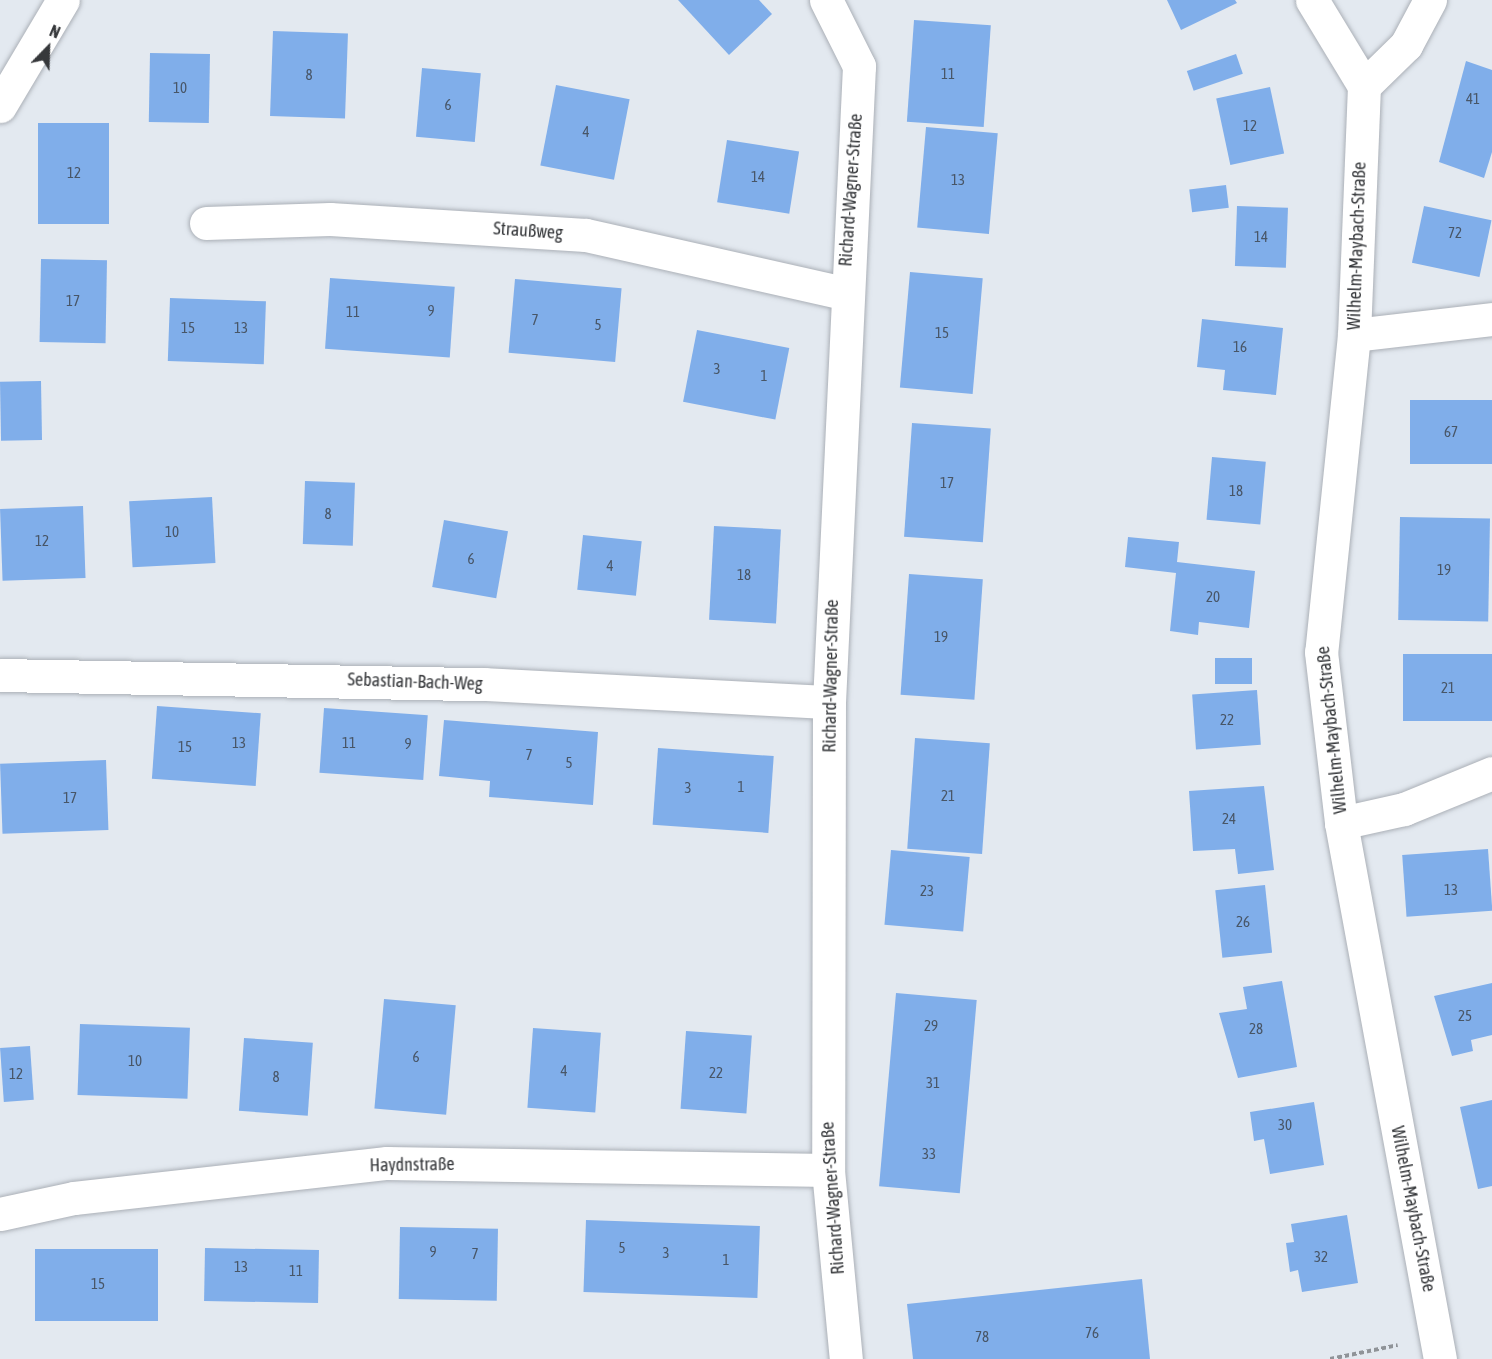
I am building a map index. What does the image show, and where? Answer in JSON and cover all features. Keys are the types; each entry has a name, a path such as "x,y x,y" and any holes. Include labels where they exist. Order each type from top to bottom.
{"street":[{"path":"0,106 63,0"},
{"name":"Richard-Wagner-Straße","path":"826,0 859,66 844,293 829,702 828,1170 846,1359"},
{"path":"1312,0 1364,86 1406,45 1430,0"},
{"name":"Wilhelm-Maybach-Straße","path":"1364,86 1354,335 1321,652 1341,823 1438,1348"},
{"name":"Straußweg","path":"206,223 330,219 586,235 844,293"},
{"path":"1354,335 1492,319"},
{"name":"Sebastian-Bach-Weg","path":"0,675 484,684 829,702"},
{"path":"1341,823 1404,809 1492,773"},
{"name":"Haydnstraße","path":"0,1214 74,1198 387,1163 828,1170"}],"path":[{"path":"1330,1359 1438,1348"}],"building":[{"path":"678,0 759,0 772,14 729,55"},
{"path":"1167,0 1235,0 1237,3 1181,30"},
{"path":"914,20 991,25 984,127 907,122"},
{"path":"273,31 348,34 345,119 270,116"},
{"path":"150,53 210,54 209,123 149,122"},
{"path":"1236,54 1243,74 1194,91 1187,71"},
{"path":"1466,61 1492,70 1492,152 1484,178 1439,162"},
{"path":"422,68 481,73 475,142 416,137"},
{"path":"556,85 630,99 614,180 540,165"},
{"path":"1270,87 1284,154 1230,165 1216,98"},
{"path":"38,123 109,123 109,224 38,224"},
{"path":"926,127 998,133 989,234 917,228"},
{"path":"727,140 799,151 789,214 717,202"},
{"path":"1226,185 1229,208 1192,212 1189,190"},
{"path":"1237,206 1288,208 1286,268 1235,266"},
{"path":"1424,206 1491,220 1479,277 1412,263"},
{"path":"41,259 107,260 106,343 40,342"},
{"path":"910,272 983,278 973,394 900,388"},
{"path":"330,278 455,287 450,358 325,349"},
{"path":"515,279 622,288 615,362 509,353"},
{"path":"170,298 266,301 264,364 168,361"},
{"path":"1202,319 1283,328 1276,395 1223,390 1225,370 1197,367"},
{"path":"697,330 789,348 775,420 683,402"},
{"path":"41,381 42,440 1,441 0,382"},
{"path":"1410,400 1492,400 1492,464 1410,464"},
{"path":"912,423 991,429 983,542 904,537"},
{"path":"1212,457 1266,462 1260,524 1207,520"},
{"path":"305,481 355,483 353,546 303,544"},
{"path":"212,497 215,563 133,567 129,501"},
{"path":"83,506 86,578 3,581 0,509"},
{"path":"1400,517 1490,519 1488,622 1398,620"},
{"path":"444,520 508,531 496,598 432,587"},
{"path":"714,526 781,530 776,623 709,620"},
{"path":"583,535 642,541 636,596 577,590"},
{"path":"1128,537 1179,542 1177,562 1255,571 1249,628 1199,622 1198,635 1170,631 1176,573 1125,567"},
{"path":"909,574 983,579 974,700 901,695"},
{"path":"1403,654 1492,654 1492,721 1403,721"},
{"path":"1215,658 1252,658 1252,684 1215,684"},
{"path":"1257,690 1261,745 1196,749 1192,695"},
{"path":"157,706 261,713 256,786 152,779"},
{"path":"324,708 428,715 423,780 319,773"},
{"path":"444,720 598,732 593,805 489,797 490,781 439,776"},
{"path":"915,738 990,743 982,854 907,849"},
{"path":"658,748 774,756 768,833 653,825"},
{"path":"106,760 108,830 3,834 0,764"},
{"path":"1264,786 1274,870 1238,874 1235,849 1193,851 1189,791"},
{"path":"1488,849 1492,911 1407,917 1402,855"},
{"path":"891,850 970,857 963,932 884,925"},
{"path":"1265,885 1272,953 1222,958 1215,890"},
{"path":"1282,981 1297,1067 1238,1078 1219,1013 1247,1009 1243,987"},
{"path":"1492,983 1492,1035 1471,1040 1473,1051 1452,1056 1434,996"},
{"path":"896,993 977,1000 960,1193 879,1186"},
{"path":"384,999 456,1005 446,1115 374,1109"},
{"path":"80,1024 190,1028 187,1099 78,1095"},
{"path":"533,1028 601,1033 595,1113 527,1108"},
{"path":"686,1031 752,1036 746,1113 681,1109"},
{"path":"244,1038 313,1043 308,1116 239,1111"},
{"path":"30,1046 34,1100 4,1102 0,1048"},
{"path":"1492,1100 1492,1186 1478,1189 1460,1107"},
{"path":"1314,1102 1324,1165 1270,1174 1264,1139 1254,1141 1250,1112"},
{"path":"1347,1215 1358,1283 1302,1292 1298,1270 1290,1272 1286,1243 1294,1242 1291,1224"},
{"path":"586,1220 760,1226 757,1298 583,1292"},
{"path":"400,1227 498,1229 497,1301 399,1299"},
{"path":"205,1248 319,1250 318,1303 204,1301"},
{"path":"35,1249 158,1249 158,1321 35,1321"},
{"path":"1142,1279 1150,1359 913,1359 907,1304"}]}
